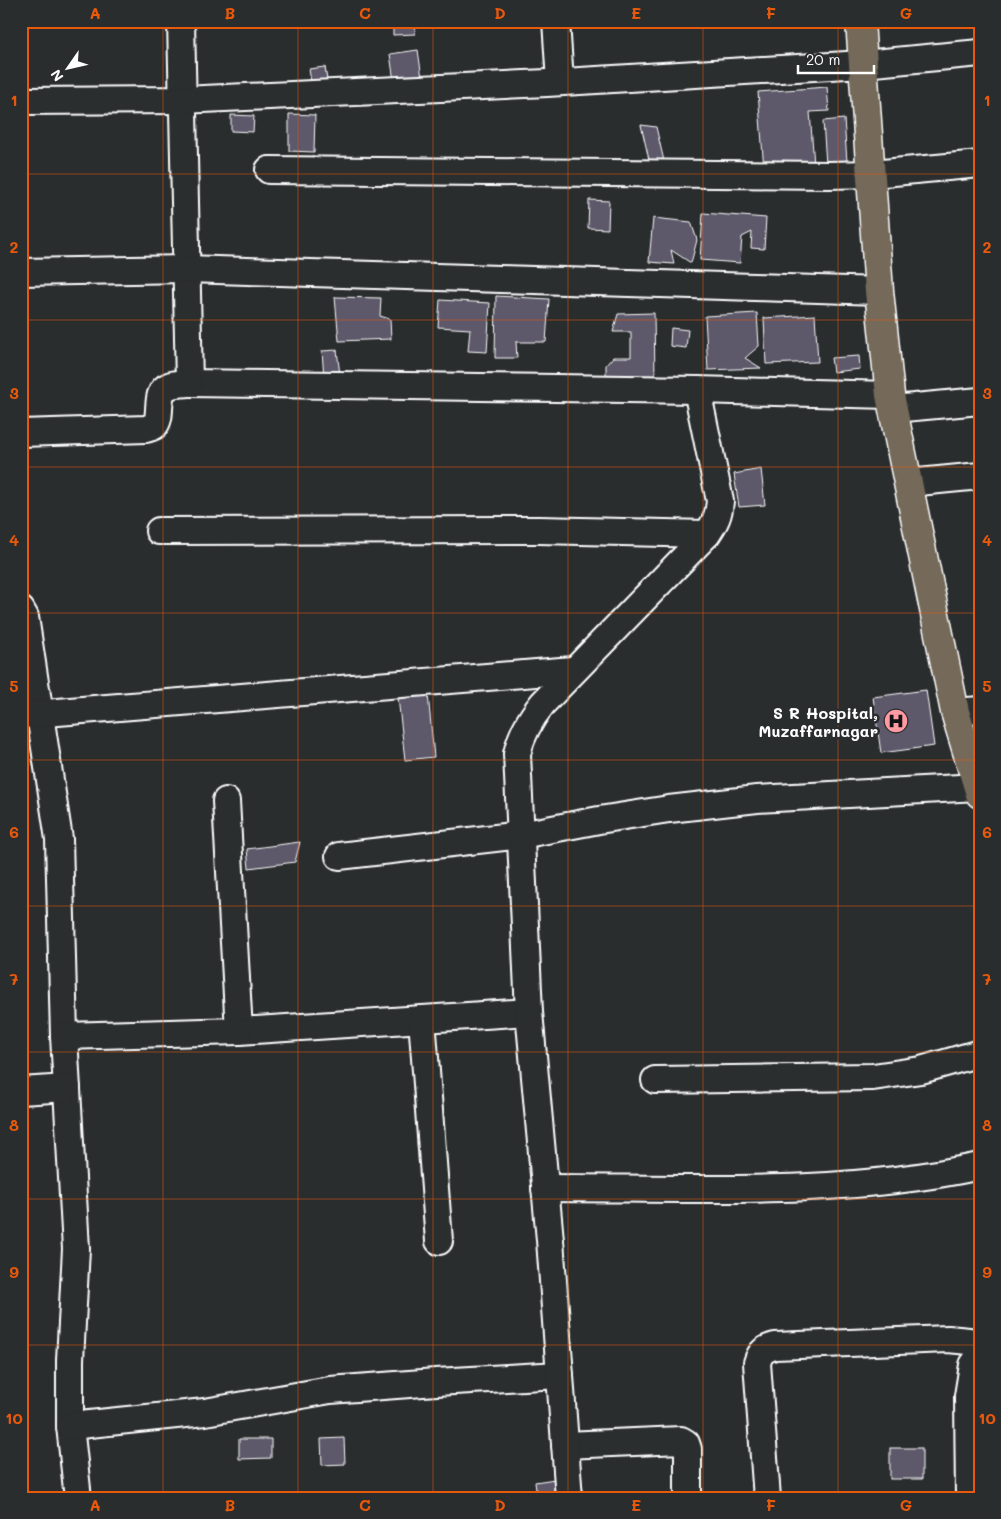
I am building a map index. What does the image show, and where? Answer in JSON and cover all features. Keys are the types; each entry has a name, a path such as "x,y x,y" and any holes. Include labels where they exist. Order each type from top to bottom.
{"main road":[{"path":"860,21 879,291 891,402 908,483 967,711 979,791"}],"street":[{"path":"182,21 182,100 190,383"},
{"path":"556,21 560,82"},
{"path":"21,101 182,100 560,82 863,64 980,53"},
{"path":"269,170 819,175 872,174 980,164"},
{"path":"21,272 187,268 879,291"},
{"path":"21,433 146,429 154,426 157,420 161,393 164,388 170,385 190,383 697,390 891,402 980,401"},
{"path":"569,1498 545,1188 529,1012 517,754 520,739 530,720 543,703 707,534 715,523 720,511 720,501 697,390"},
{"path":"908,483 980,476"},
{"path":"159,531 539,530 707,534"},
{"path":"21,610 24,617 31,714 59,839 64,1036 76,1249 70,1360 70,1426 78,1498"},
{"path":"31,714 573,670"},
{"path":"339,856 521,835 669,809 757,799 979,791"},
{"path":"226,801 239,1031"},
{"path":"64,1036 239,1031 529,1012"},
{"path":"422,1019 439,1241"},
{"path":"655,1080 873,1076 921,1070 980,1053"},
{"path":"21,1091 67,1088"},
{"path":"545,1188 764,1188 876,1183 942,1174 980,1166"},
{"path":"767,1498 757,1363 764,1349 775,1346 948,1338 980,1344"},
{"path":"969,1498 968,1396 973,1365 980,1354"},
{"path":"70,1426 205,1412 330,1390 560,1375"},
{"path":"565,1445 681,1440 686,1443 688,1449 688,1498"}],"building":[{"path":"393,21 414,21 415,34 393,35"},
{"path":"418,50 423,85 395,88 390,54"},
{"path":"325,67 328,86 312,89 309,69"},
{"path":"827,87 829,111 810,112 814,165 764,169 758,92"},
{"path":"289,114 315,115 314,152 289,151"},
{"path":"231,115 254,116 253,132 231,131"},
{"path":"844,119 847,162 826,164 823,121"},
{"path":"641,125 656,127 664,161 650,164"},
{"path":"589,200 609,201 608,229 588,228"},
{"path":"703,213 766,218 764,249 751,248 752,232 742,237 740,263 700,260"},
{"path":"653,218 691,222 697,240 691,263 671,250 674,264 649,262"},
{"path":"496,296 549,299 546,342 516,342 517,358 495,358"},
{"path":"335,297 381,298 380,316 390,319 391,339 339,341"},
{"path":"440,300 490,303 487,352 468,351 470,329 438,327"},
{"path":"654,313 655,380 606,381 606,365 613,357 631,357 631,332 613,332 618,314"},
{"path":"757,313 759,346 745,358 761,368 708,370 705,316"},
{"path":"815,315 818,362 766,364 764,318"},
{"path":"671,328 688,330 686,348 670,346"},
{"path":"337,350 340,375 324,377 322,351"},
{"path":"859,356 860,369 833,372 831,358"},
{"path":"761,469 765,505 739,507 734,474"},
{"path":"926,690 934,746 881,753 873,697"},
{"path":"428,694 434,757 405,760 398,697"},
{"path":"300,842 295,862 249,868 247,849"},
{"path":"344,1438 345,1464 322,1465 321,1439"},
{"path":"239,1439 271,1439 271,1458 239,1459"},
{"path":"890,1448 922,1448 922,1479 890,1479"},
{"path":"555,1479 558,1498 537,1498 535,1482"}],"place":[{"name":"S R Hospital, Muzaffarnagar","path":"896,721"}]}
